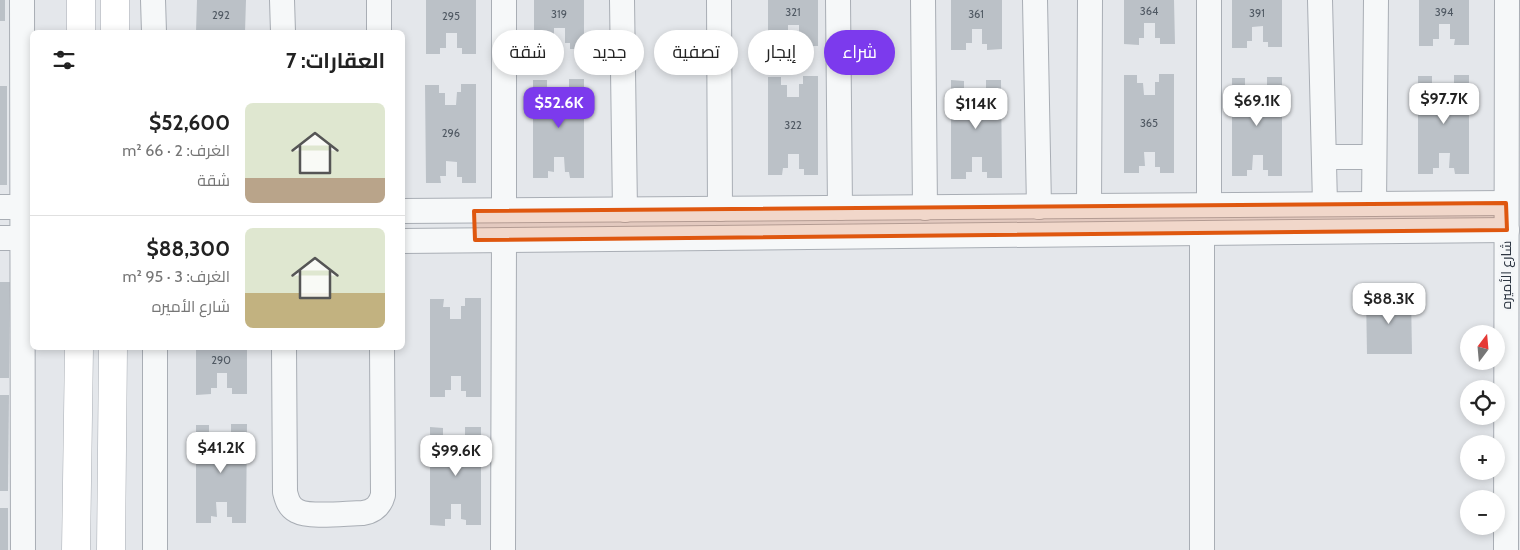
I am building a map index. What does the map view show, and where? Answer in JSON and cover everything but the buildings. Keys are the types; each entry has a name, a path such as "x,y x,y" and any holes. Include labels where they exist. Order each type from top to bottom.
{"street":[{"path":"22,0 11,42 18,207 23,550"},
{"path":"81,0 81,30"},
{"path":"115,0 115,30"},
{"path":"153,0 154,30"},
{"path":"282,0 283,30"},
{"path":"379,0 379,30"},
{"path":"504,0 504,210"},
{"path":"622,0 625,210"},
{"path":"719,0 720,209"},
{"path":"838,0 840,208"},
{"path":"923,0 924,208"},
{"path":"1035,0 1039,207"},
{"path":"1089,206 1090,0"},
{"path":"1208,0 1218,205 1229,233"},
{"path":"1320,0 1325,204"},
{"path":"1374,204 1376,0"},
{"name":"شارع الأميره","path":"1506,550 1507,0"},
{"path":"1324,157 1374,157"},
{"path":"405,211 1506,203"},
{"path":"1168,206 1169,234"},
{"path":"527,210 528,240"},
{"path":"474,211 475,240"},
{"path":"405,241 1506,230"},
{"path":"1202,233 1202,550"},
{"path":"503,550 504,240"},
{"path":"76,550 79,350"},
{"path":"111,550 113,350"},
{"path":"155,350 155,550"},
{"path":"284,350 285,492 290,505 295,510 309,514 370,512 381,502 383,487 382,350"}],"highlighted area":[{"path":"1506,203 1507,230 475,240 474,211"}]}
